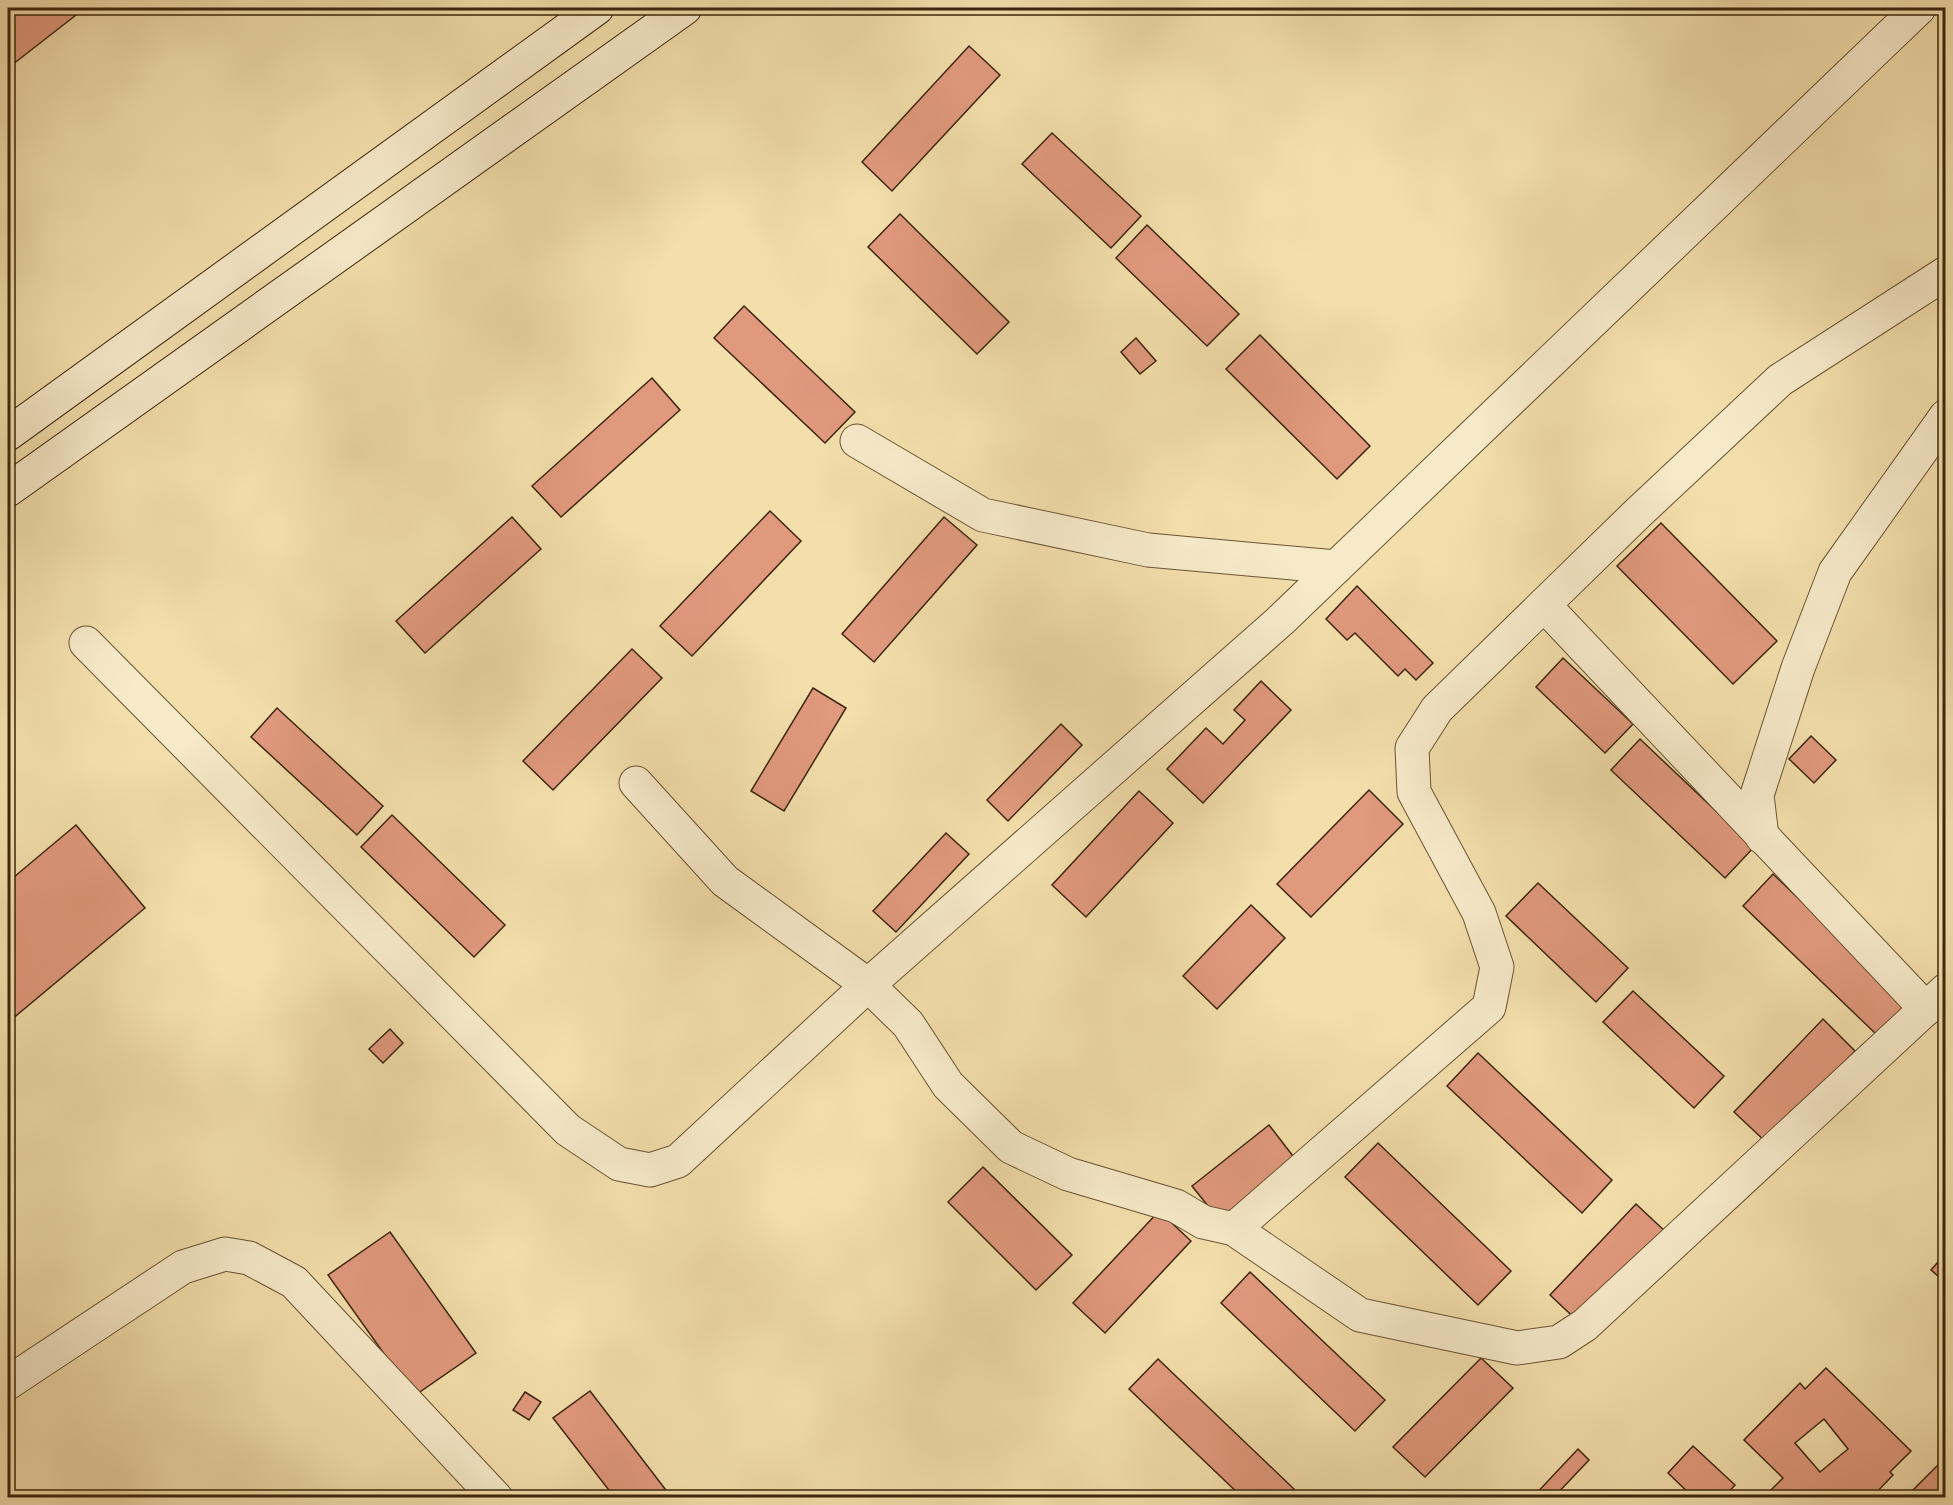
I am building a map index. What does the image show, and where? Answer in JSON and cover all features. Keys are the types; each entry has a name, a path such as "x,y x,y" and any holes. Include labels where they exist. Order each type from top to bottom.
{"street":[{"path":"8,434 597,8"},
{"path":"8,490 685,8"},
{"path":"86,643 568,1130 619,1164 650,1170 678,1161 868,985 1280,621 1919,8"},
{"path":"1234,1229 1489,1007 1497,967 1479,913 1414,792 1412,748 1437,709 1638,513 1780,380 1946,273"},
{"path":"1762,837 1757,795 1798,668 1835,572 1946,416"},
{"path":"857,441 983,515 1148,550 1336,567"},
{"path":"636,783 725,881 868,985 908,1024 948,1085 1011,1147 1068,1174 1176,1206 1203,1222 1234,1229 1360,1315 1517,1348 1559,1342 1585,1325 1936,999 1762,837 1544,605"},
{"path":"8,1383 183,1267 225,1254 249,1258 294,1282 496,1497"}],"building":[{"path":"8,8 85,8 8,68"},
{"path":"969,46 1000,75 892,191 862,162"},
{"path":"1052,133 1141,216 1111,248 1022,164"},
{"path":"900,214 1009,322 977,354 868,247"},
{"path":"1147,225 1239,314 1207,346 1116,258"},
{"path":"744,306 855,412 825,443 714,338"},
{"path":"1260,335 1370,446 1337,479 1226,369"},
{"path":"1136,338 1156,361 1140,374 1121,352"},
{"path":"652,378 680,410 561,517 532,486"},
{"path":"770,511 801,541 692,656 660,626"},
{"path":"512,517 541,549 425,653 396,621"},
{"path":"944,517 977,545 874,662 842,634"},
{"path":"1661,523 1777,641 1733,684 1617,566"},
{"path":"1357,586 1433,663 1416,680 1405,669 1398,676 1355,633 1347,640 1326,619"},
{"path":"632,649 662,678 553,790 523,761"},
{"path":"1563,658 1633,724 1605,753 1536,687"},
{"path":"1261,681 1291,710 1203,803 1167,769 1206,728 1223,744 1245,720 1234,710"},
{"path":"813,688 846,708 784,811 751,791"},
{"path":"277,708 383,806 357,835 251,737"},
{"path":"1061,724 1082,745 1008,821 987,800"},
{"path":"1811,736 1836,760 1814,783 1789,759"},
{"path":"1640,739 1754,847 1725,878 1611,770"},
{"path":"1369,790 1403,824 1311,917 1277,884"},
{"path":"1139,791 1173,823 1086,917 1052,885"},
{"path":"392,815 505,925 474,957 361,847"},
{"path":"76,825 145,908 11,1020 8,1016 8,882"},
{"path":"946,833 969,854 896,932 873,911"},
{"path":"1773,874 1908,1004 1877,1035 1743,906"},
{"path":"1538,883 1628,968 1596,1002 1506,916"},
{"path":"1251,905 1285,938 1217,1009 1183,976"},
{"path":"1633,991 1724,1076 1694,1108 1603,1022"},
{"path":"1823,1019 1855,1051 1767,1143 1734,1112"},
{"path":"390,1029 403,1043 383,1063 369,1049"},
{"path":"1478,1053 1612,1180 1582,1213 1447,1086"},
{"path":"1269,1125 1296,1160 1220,1221 1192,1186"},
{"path":"1378,1143 1511,1271 1478,1305 1345,1177"},
{"path":"983,1167 1072,1255 1036,1290 948,1202"},
{"path":"1636,1204 1668,1234 1583,1326 1550,1295"},
{"path":"1159,1211 1191,1241 1105,1333 1073,1303"},
{"path":"390,1232 476,1353 414,1396 328,1275"},
{"path":"1946,1253 1946,1283 1931,1270"},
{"path":"1250,1272 1385,1400 1355,1431 1221,1303"},
{"path":"1481,1358 1513,1388 1425,1477 1393,1447"},
{"path":"1158,1359 1294,1489 1286,1498 1243,1498 1129,1389"},
{"path":"1826,1368 1911,1451 1890,1472 1893,1475 1871,1498 1776,1498 1770,1491 1783,1478 1744,1440 1800,1383 1805,1389","holes":["1824,1419 1848,1449 1820,1472 1795,1443"]},
{"path":"590,1391 672,1498 615,1498 553,1418"},
{"path":"525,1392 541,1402 529,1420 513,1410"},
{"path":"1693,1446 1735,1485 1723,1498 1694,1498 1668,1473"},
{"path":"1578,1449 1589,1460 1553,1498 1532,1498"},
{"path":"1946,1457 1946,1498 1905,1498"}]}
